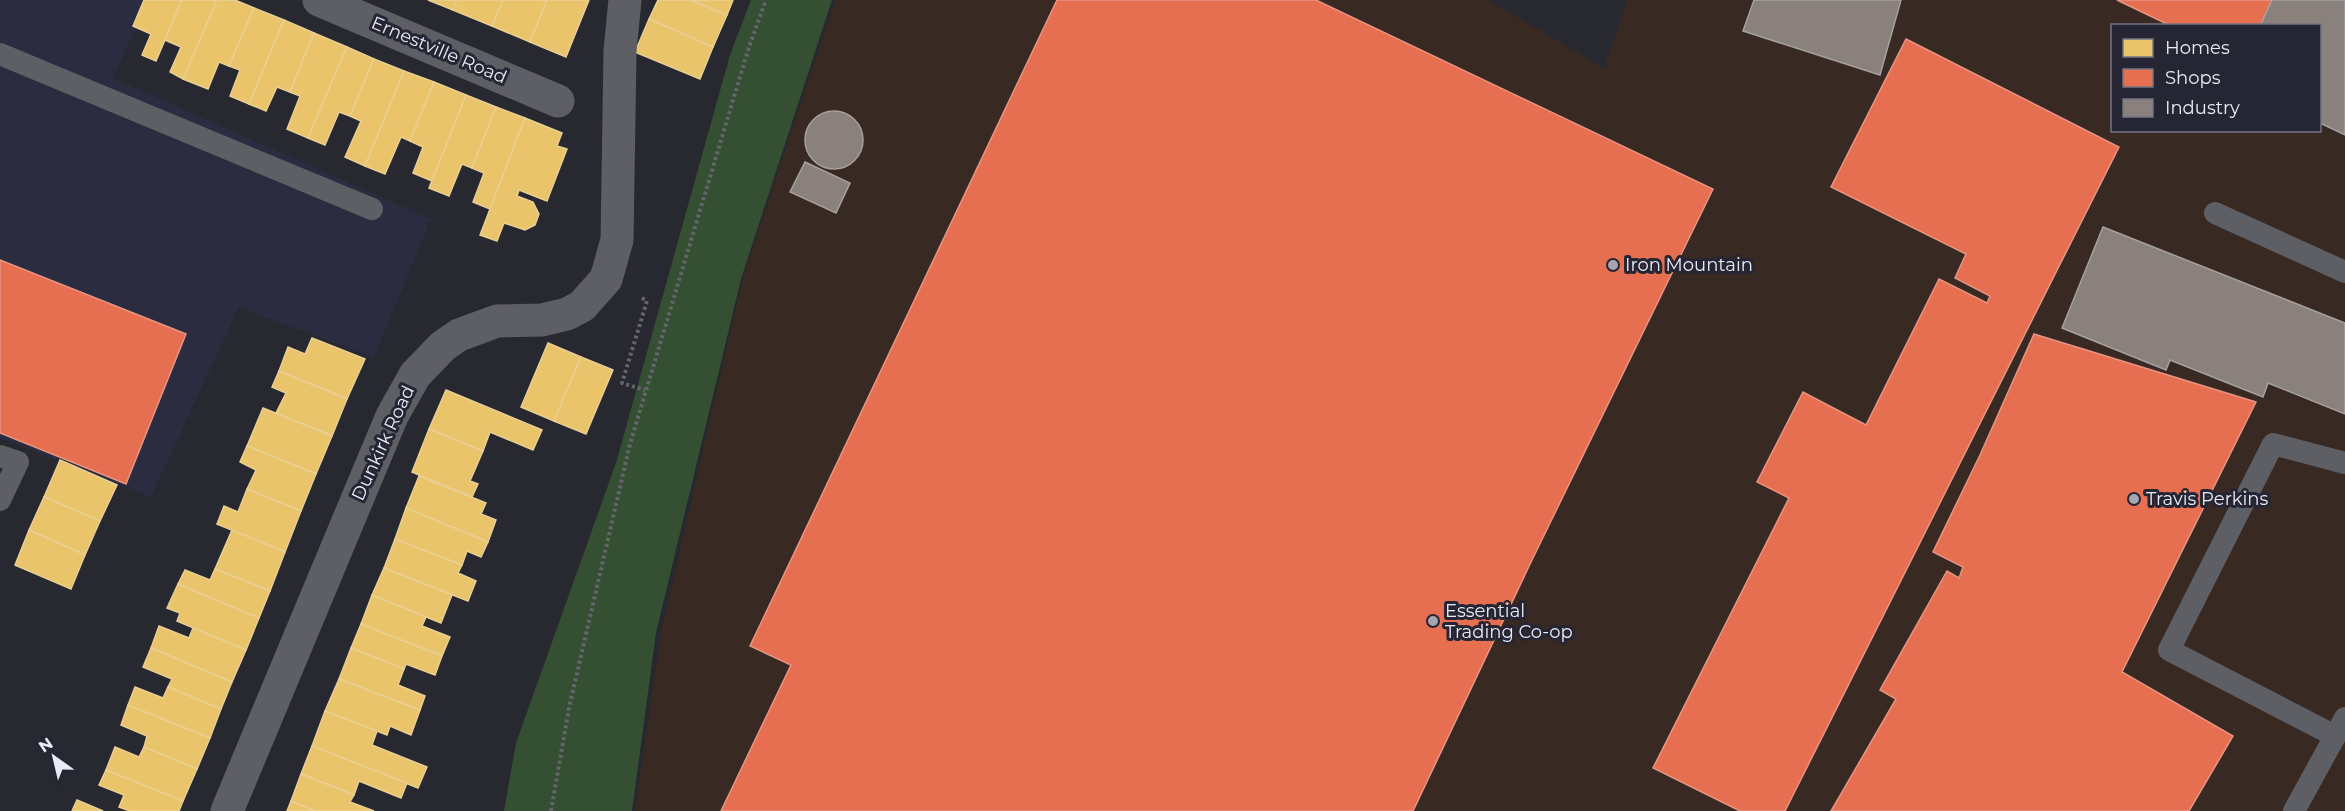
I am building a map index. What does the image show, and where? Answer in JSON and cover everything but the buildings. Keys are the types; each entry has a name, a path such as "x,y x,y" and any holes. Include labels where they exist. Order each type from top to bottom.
{"street":[{"name":"Ernestville Road","path":"319,0 558,100"},
{"name":"Dunkirk Road","path":"227,811 392,416 415,375 443,346 459,335 497,321 542,320 567,314 582,306 606,279 617,240 620,51 625,0"}],"lane":[{"path":"0,54 372,209"},
{"path":"2215,213 2345,272"},
{"path":"2294,811 2340,727 2169,650 2273,444 2345,463"},
{"path":"0,456 18,462 0,500"}],"path":[{"path":"551,811 569,708 630,444 749,47 766,0"},
{"path":"606,279 647,301 622,383 645,390"}],"shaded area":[{"path":"0,0 149,0 113,78 431,219 374,358 239,307 151,497 0,438"},
{"path":"835,0 1488,0 1604,68 1627,0 2345,0 2345,811 635,811 661,633 742,281"}],"green space":[{"path":"751,0 832,0 741,279 656,633 632,811 504,811 516,743 616,463 730,55"}],"place":[{"name":"Iron Mountain","path":"1613,265"},
{"name":"Travis Perkins","path":"2134,499"},
{"name":"Essential Trading Co-op","path":"1433,621"}]}
